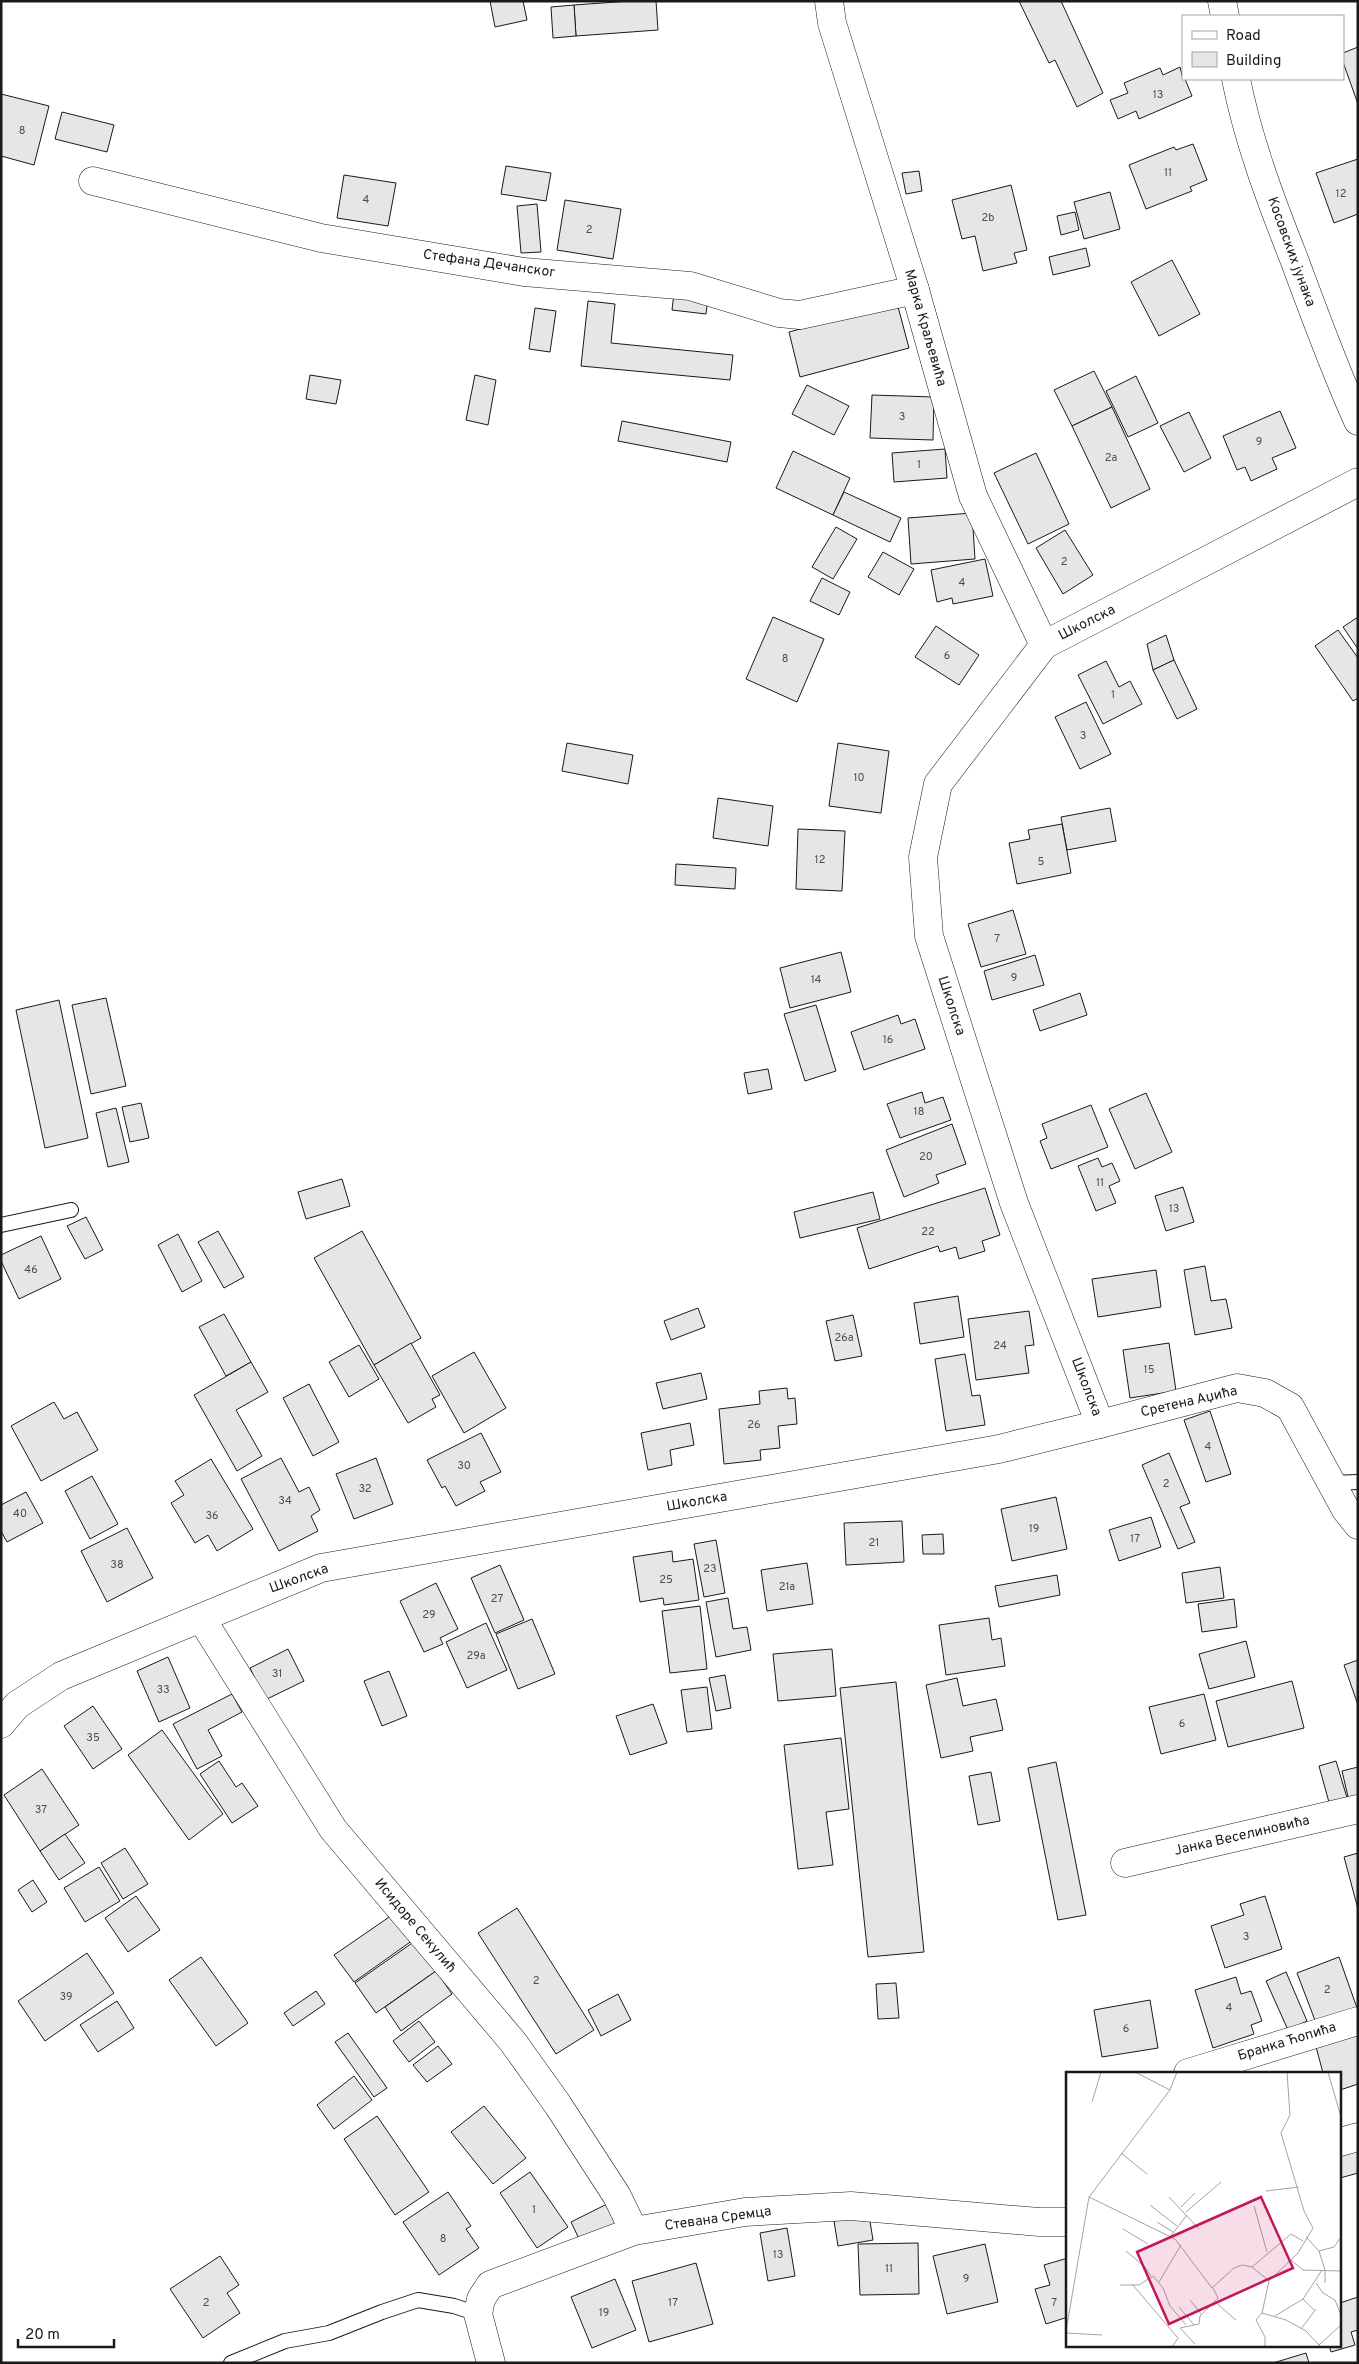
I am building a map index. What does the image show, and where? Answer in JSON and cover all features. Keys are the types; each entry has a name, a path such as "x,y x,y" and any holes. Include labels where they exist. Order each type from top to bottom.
{"street":[{"name":"Марка Краљевића","path":"829,1 832,23 915,290 972,496 1044,645"},
{"path":"1222,1 1225,15"},
{"name":"Косовских јунака","path":"1236,80 1240,101 1273,204 1340,381 1358,421"},
{"name":"Стефана Дечанског","path":"93,182 321,238 524,272 690,286 779,313 800,315 915,290"},
{"name":"Школска","path":"1,1724 17,1705 61,1676 321,1568 999,1449 1100,1424 1014,1202 929,936 923,857 938,784 1044,645 1358,482"},
{"name":"Сретена Аџића","path":"1100,1424 1237,1388 1265,1393 1290,1407 1345,1482 1358,1525"},
{"name":"Исидоре Секулић","path":"200,1618 333,1829 513,2042 558,2105 617,2196 634,2231"},
{"name":"Јанка Веселиновића","path":"1125,1863 1358,1808"},
{"name":"Бранка Ћопића","path":"1191,2072 1358,2020"},
{"path":"1342,2141 1358,2137"},
{"name":"Стевана Сремца","path":"478,2314 481,2299 490,2285 634,2231 745,2212 852,2206 1039,2222 1066,2222"},
{"path":"478,2314 491,2363"}],"lane":[{"path":"1,1225 71,1210"},
{"path":"231,2363 285,2341 329,2333 418,2300 454,2306 478,2314"}],"building":[{"path":"490,1 523,1 527,20 495,27"},
{"path":"656,1 658,30 576,36 574,5"},
{"path":"1019,1 1061,1 1103,93 1077,107 1055,60 1049,63"},
{"path":"574,5 576,36 553,38 551,7"},
{"path":"1358,47 1358,104 1344,65 1344,53"},
{"path":"1180,67 1182,80 1185,80 1192,96 1139,119 1136,111 1118,119 1110,100 1128,93 1124,83 1160,68 1163,75"},
{"path":"1,94 49,106 34,165 1,156"},
{"path":"62,112 114,125 107,152 55,139"},
{"path":"1193,144 1207,180 1190,187 1192,191 1146,209 1129,165 1174,147 1176,150"},
{"path":"1358,159 1358,214 1334,223 1316,173"},
{"path":"506,166 551,173 546,201 501,194"},
{"path":"919,171 922,191 906,194 902,173"},
{"path":"344,175 396,183 388,226 337,218"},
{"path":"1011,185 1027,250 1014,253 1017,263 983,271 975,236 962,239 952,200"},
{"path":"1110,192 1120,229 1084,239 1074,202"},
{"path":"565,200 621,209 613,259 557,250"},
{"path":"537,204 541,252 521,253 517,206"},
{"path":"1075,212 1079,230 1061,235 1057,216"},
{"path":"1086,248 1090,266 1053,275 1049,257"},
{"path":"1172,260 1200,314 1159,336 1131,282"},
{"path":"674,293 708,297 706,314 672,310"},
{"path":"588,301 615,304 611,343 733,355 730,380 581,366"},
{"path":"897,303 909,348 800,377 789,332"},
{"path":"535,308 556,311 550,352 529,349"},
{"path":"1094,371 1112,407 1072,426 1054,390"},
{"path":"310,375 341,380 336,404 306,399"},
{"path":"475,375 496,380 488,425 466,420"},
{"path":"1136,376 1158,423 1128,437 1106,391"},
{"path":"807,385 849,406 834,435 792,414"},
{"path":"872,395 934,397 933,440 870,438"},
{"path":"1112,407 1150,489 1111,508 1072,426"},
{"path":"1280,411 1296,448 1272,458 1277,469 1251,481 1245,467 1237,470 1223,436"},
{"path":"1189,412 1211,458 1184,472 1160,426"},
{"path":"622,421 731,442 727,462 618,441"},
{"path":"945,449 947,478 894,482 892,453"},
{"path":"793,451 850,478 833,515 776,488"},
{"path":"1036,453 1069,524 1028,544 994,473"},
{"path":"844,492 901,518 890,542 833,515"},
{"path":"972,513 975,559 911,564 908,518"},
{"path":"836,527 857,539 833,579 812,567"},
{"path":"1065,530 1093,575 1063,594 1036,548"},
{"path":"883,552 914,569 899,595 868,577"},
{"path":"985,559 993,596 953,604 952,598 937,602 931,570"},
{"path":"822,578 850,592 839,615 810,601"},
{"path":"773,617 824,639 797,702 746,679"},
{"path":"1358,617 1358,649 1343,627"},
{"path":"936,626 979,655 959,685 915,657"},
{"path":"1338,630 1358,658 1358,698 1353,701 1315,646"},
{"path":"1166,635 1174,660 1153,670 1147,644"},
{"path":"1174,660 1197,709 1177,719 1153,670"},
{"path":"1106,661 1119,687 1130,681 1142,704 1103,724 1078,675"},
{"path":"1086,702 1111,754 1080,769 1055,717"},
{"path":"567,743 633,755 628,784 562,771"},
{"path":"838,743 889,751 881,813 829,806"},
{"path":"718,798 773,806 768,846 713,838"},
{"path":"1110,808 1116,841 1067,850 1061,817"},
{"path":"1062,824 1071,873 1017,884 1009,843 1030,839 1028,830"},
{"path":"798,829 845,831 842,891 796,889"},
{"path":"676,864 736,868 735,889 675,885"},
{"path":"1013,910 1026,954 981,967 968,924"},
{"path":"841,952 851,992 790,1008 780,968"},
{"path":"1035,955 1044,985 992,1000 984,971"},
{"path":"1080,993 1087,1015 1040,1031 1033,1010"},
{"path":"106,998 126,1086 91,1094 72,1005"},
{"path":"59,1000 88,1138 45,1148 16,1010"},
{"path":"816,1005 836,1071 805,1081 784,1014"},
{"path":"898,1015 901,1024 915,1019 925,1049 864,1070 851,1032"},
{"path":"768,1069 772,1089 748,1094 744,1073"},
{"path":"922,1092 925,1103 943,1097 951,1120 900,1138 887,1104"},
{"path":"1146,1093 1172,1152 1135,1169 1109,1109"},
{"path":"141,1103 149,1138 130,1142 122,1107"},
{"path":"1091,1105 1108,1147 1051,1169 1040,1141 1047,1138 1042,1124"},
{"path":"116,1108 129,1162 108,1167 96,1113"},
{"path":"952,1124 966,1164 936,1175 939,1183 904,1197 886,1150"},
{"path":"1098,1158 1102,1167 1112,1163 1120,1181 1109,1186 1116,1203 1096,1211 1078,1166"},
{"path":"342,1179 350,1206 306,1219 298,1192"},
{"path":"1183,1187 1194,1222 1166,1231 1155,1196"},
{"path":"985,1188 1000,1235 982,1241 985,1251 959,1259 956,1247 940,1252 938,1246 869,1269 857,1228"},
{"path":"873,1192 880,1219 800,1238 794,1212"},
{"path":"86,1217 103,1250 85,1259 67,1226"},
{"path":"218,1231 244,1277 224,1288 198,1242"},
{"path":"362,1231 421,1338 374,1365 314,1258"},
{"path":"178,1234 202,1281 182,1292 158,1245"},
{"path":"41,1236 61,1279 19,1299 1,1261 1,1255"},
{"path":"1205,1266 1211,1301 1226,1299 1232,1328 1195,1335 1184,1270"},
{"path":"1156,1270 1161,1307 1098,1317 1092,1279"},
{"path":"958,1296 964,1337 920,1344 914,1303"},
{"path":"698,1308 705,1327 671,1340 664,1321"},
{"path":"1029,1311 1034,1345 1025,1346 1029,1373 976,1380 968,1319"},
{"path":"224,1314 251,1362 226,1376 199,1327"},
{"path":"853,1315 862,1356 835,1361 826,1321"},
{"path":"411,1343 440,1395 432,1399 436,1407 408,1423 374,1365"},
{"path":"1169,1343 1176,1391 1130,1398 1123,1350"},
{"path":"359,1345 379,1379 349,1397 329,1362"},
{"path":"474,1352 506,1408 464,1433 432,1376"},
{"path":"965,1354 972,1396 980,1395 985,1425 946,1431 935,1359"},
{"path":"251,1362 268,1392 236,1410 262,1456 237,1471 194,1395"},
{"path":"701,1373 707,1399 663,1409 656,1383"},
{"path":"309,1384 339,1442 313,1456 283,1398"},
{"path":"787,1388 788,1399 795,1398 797,1424 778,1426 780,1448 760,1450 761,1460 724,1464 719,1409 760,1404 759,1391"},
{"path":"54,1402 64,1419 77,1412 98,1450 41,1481 11,1426"},
{"path":"1210,1411 1231,1474 1206,1482 1184,1420"},
{"path":"690,1423 694,1445 670,1450 672,1465 648,1470 641,1433"},
{"path":"481,1433 501,1472 480,1482 485,1491 456,1506 445,1486 442,1488 427,1460"},
{"path":"1169,1453 1190,1503 1180,1507 1195,1542 1178,1549 1142,1465"},
{"path":"281,1458 299,1492 309,1487 320,1510 311,1516 318,1531 279,1551 241,1479"},
{"path":"376,1458 393,1504 354,1519 336,1474"},
{"path":"211,1459 253,1529 217,1551 208,1535 195,1543 171,1503 184,1495 175,1481"},
{"path":"92,1476 118,1524 90,1539 65,1491"},
{"path":"26,1492 43,1523 7,1542 1,1531 1,1505"},
{"path":"1056,1497 1067,1549 1012,1561 1001,1509"},
{"path":"1151,1517 1161,1547 1119,1561 1109,1530"},
{"path":"902,1521 904,1562 846,1565 844,1523"},
{"path":"127,1528 153,1578 107,1602 81,1551"},
{"path":"943,1534 944,1554 923,1554 922,1535"},
{"path":"716,1540 725,1593 704,1597 694,1544"},
{"path":"672,1551 673,1562 693,1559 699,1600 664,1605 663,1598 640,1602 633,1557"},
{"path":"807,1563 813,1604 767,1611 761,1570"},
{"path":"500,1565 524,1620 495,1633 471,1578"},
{"path":"1220,1567 1224,1598 1186,1603 1182,1573"},
{"path":"1057,1575 1060,1595 999,1607 995,1586"},
{"path":"436,1583 458,1629 440,1638 443,1644 424,1652 400,1601"},
{"path":"728,1598 733,1629 747,1627 751,1650 716,1657 706,1602"},
{"path":"1234,1599 1237,1627 1202,1632 1198,1604"},
{"path":"700,1606 707,1669 670,1673 662,1611"},
{"path":"989,1618 992,1640 1001,1638 1005,1666 946,1675 939,1625"},
{"path":"532,1619 555,1674 518,1689 496,1634"},
{"path":"486,1623 507,1670 467,1688 446,1642"},
{"path":"1246,1641 1255,1677 1209,1689 1199,1654"},
{"path":"288,1649 304,1681 265,1700 250,1668"},
{"path":"832,1649 836,1696 778,1701 773,1654"},
{"path":"168,1657 190,1708 159,1722 137,1671"},
{"path":"1358,1660 1358,1705 1344,1665"},
{"path":"389,1671 407,1716 382,1726 364,1681"},
{"path":"725,1675 731,1708 716,1711 709,1678"},
{"path":"957,1678 963,1706 996,1699 1003,1730 970,1737 973,1751 941,1758 926,1685"},
{"path":"1292,1681 1304,1728 1228,1747 1216,1701"},
{"path":"896,1682 924,1952 868,1957 840,1688"},
{"path":"707,1687 712,1729 687,1732 681,1690"},
{"path":"232,1694 242,1712 208,1730 222,1756 197,1769 173,1724"},
{"path":"1204,1694 1216,1740 1161,1754 1149,1707"},
{"path":"653,1704 667,1743 630,1755 616,1716"},
{"path":"93,1706 122,1749 93,1769 64,1726"},
{"path":"162,1730 223,1814 189,1840 128,1755"},
{"path":"841,1738 849,1809 826,1812 833,1865 798,1869 784,1745"},
{"path":"219,1761 236,1787 242,1783 258,1806 232,1823 200,1774"},
{"path":"1336,1761 1348,1801 1330,1806 1319,1766"},
{"path":"1056,1762 1086,1915 1058,1920 1028,1768"},
{"path":"1358,1767 1358,1798 1349,1801 1342,1771"},
{"path":"42,1769 79,1825 40,1851 4,1795"},
{"path":"991,1772 1000,1821 978,1825 969,1776"},
{"path":"65,1834 85,1863 59,1880 40,1851"},
{"path":"125,1848 148,1884 123,1899 101,1863"},
{"path":"1358,1853 1358,1909 1344,1857"},
{"path":"99,1867 120,1901 85,1922 64,1888"},
{"path":"33,1880 47,1902 32,1912 18,1890"},
{"path":"136,1896 160,1930 128,1952 105,1918"},
{"path":"1265,1896 1282,1949 1225,1968 1211,1926 1244,1915 1240,1904"},
{"path":"517,1908 594,2030 556,2054 478,1933"},
{"path":"395,1913 413,1940 354,1982 334,1955"},
{"path":"415,1941 436,1971 376,2013 355,1983"},
{"path":"87,1953 114,1993 45,2041 18,2001"},
{"path":"201,1957 248,2023 216,2046 169,1980"},
{"path":"1339,1957 1357,2008 1316,2023 1297,1973"},
{"path":"436,1971 452,1994 401,2031 385,2007"},
{"path":"1286,1972 1307,2021 1288,2030 1266,1981"},
{"path":"1236,1977 1241,1994 1251,1991 1262,2021 1251,2025 1254,2034 1213,2048 1195,1990"},
{"path":"896,1983 899,2018 878,2019 876,1984"},
{"path":"316,1991 325,2004 293,2026 284,2013"},
{"path":"618,1994 631,2020 601,2036 588,2010"},
{"path":"1150,2000 1158,2048 1102,2057 1094,2010"},
{"path":"117,2001 134,2028 98,2052 80,2025"},
{"path":"419,2021 435,2042 409,2062 393,2041"},
{"path":"1358,2030 1358,2084 1342,2089 1342,2072 1323,2072 1315,2043"},
{"path":"348,2033 387,2088 374,2097 335,2042"},
{"path":"438,2046 452,2064 427,2082 413,2065"},
{"path":"354,2076 372,2100 334,2129 317,2105"},
{"path":"484,2106 526,2158 493,2184 451,2132"},
{"path":"377,2116 429,2192 395,2215 344,2139"},
{"path":"1358,2149 1358,2173 1342,2177 1342,2153"},
{"path":"530,2172 568,2227 537,2248 500,2193"},
{"path":"448,2192 471,2226 466,2229 479,2248 439,2275 403,2222"},
{"path":"609,2203 619,2224 581,2243 571,2222"},
{"path":"869,2215 873,2240 838,2246 834,2221"},
{"path":"787,2228 795,2276 768,2281 760,2233"},
{"path":"918,2243 919,2294 860,2295 858,2244"},
{"path":"985,2244 998,2302 947,2314 933,2256"},
{"path":"220,2256 239,2285 227,2293 240,2313 203,2338 170,2289"},
{"path":"1066,2259 1066,2318 1046,2324 1035,2289 1050,2285 1044,2265"},
{"path":"696,2263 713,2324 649,2342 632,2281"},
{"path":"615,2279 636,2330 592,2348 571,2297"},
{"path":"1358,2297 1358,2330 1351,2332 1355,2345 1331,2352 1329,2346 1342,2346 1342,2302"},
{"path":"1306,2353 1309,2363 1273,2363"}]}
